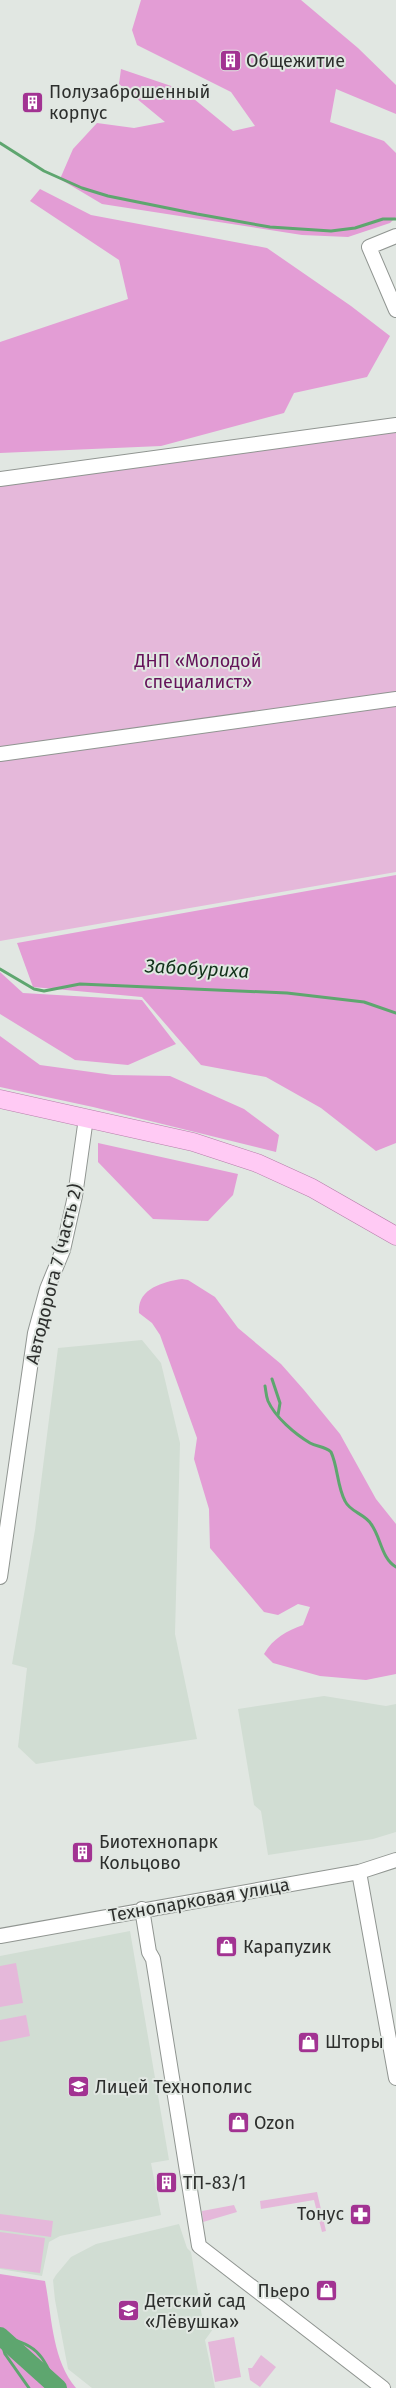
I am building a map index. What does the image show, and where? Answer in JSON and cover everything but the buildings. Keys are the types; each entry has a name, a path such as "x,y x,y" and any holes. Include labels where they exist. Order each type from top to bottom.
{"main road":[{"path":"0,1099 193,1142 257,1162 312,1188 396,1236"}],"street":[{"path":"396,236 369,248 396,310"},
{"path":"0,479 396,425"},
{"path":"0,754 396,699"},
{"name":"Автодорога 7 (часть 2)","path":"0,1577 35,1333 47,1289 63,1250 75,1196 86,1118"},
{"name":"Технопарковая улица","path":"0,1936 359,1872 396,1860"},
{"path":"359,1872 396,2078"},
{"path":"142,1910 149,1952 153,1959 199,2246 383,2388"}],"shaded area":[{"path":"141,0 301,0 358,48 396,85 396,114 336,89 330,122 384,141 396,153 396,217 390,223 348,237 302,235 102,204 60,179 73,149 97,123 134,128 165,122 119,84 121,69 183,90 233,131 255,126 231,92 137,45 132,30"},
{"path":"40,189 91,215 267,248 351,306 390,336 367,377 294,393 284,413 161,446 0,453 0,342 128,299 119,260 30,201"},
{"path":"396,875 396,1143 376,1151 321,1108 266,1077 201,1065 142,997 33,987 17,943"},
{"path":"0,972 23,993 142,1000 176,1044 128,1065 75,1060 0,1014"},
{"path":"0,1036 40,1065 113,1075 170,1076 244,1109 279,1135 276,1152 93,1107 0,1087"},
{"path":"98,1143 238,1174 233,1195 208,1221 153,1219 98,1162"},
{"path":"182,1279 188,1280 215,1297 238,1328 281,1364 304,1390 340,1434 376,1499 396,1524 396,1674 366,1680 320,1676 273,1663 264,1654 281,1636 303,1625 310,1607 298,1604 278,1615 264,1612 210,1548 209,1509 194,1459 197,1438 160,1335 152,1323 139,1313 139,1305 146,1292 167,1282"},
{"path":"142,1340 161,1363 180,1443 175,1634 197,1739 36,1764 18,1747 27,1668 12,1664 35,1530 58,1348"},
{"path":"324,1696 386,1706 396,1704 396,1832 373,1839 268,1855 261,1811 254,1805 238,1709"},
{"name":"Лицей Технополис","path":"130,1931 169,2160 151,2163 161,2215 60,2236 49,2242 42,2276 0,2269 0,1956"},
{"name":"Детский сад «Лёвушка»","path":"179,2224 187,2248 191,2252 203,2322 213,2329 205,2340 215,2388 92,2388 68,2369 53,2280 71,2257 96,2244"},
{"path":"0,2274 45,2281 57,2351 68,2377 76,2388 0,2388"}],"green space":[{"name":"ДНП «Молодой специалист»","path":"396,418 396,872 0,941 0,472"},
{"path":"16,1963 23,2003 0,2007 0,1966"},
{"path":"26,2015 30,2036 0,2042 0,2020"},
{"path":"317,2192 326,2231 322,2232 314,2200 261,2209 260,2201"},
{"path":"234,2205 237,2212 203,2222 202,2211"},
{"path":"0,2214 53,2221 51,2237 0,2230"},
{"path":"0,2232 45,2238 40,2273 0,2268"},
{"path":"234,2337 241,2377 215,2382 208,2342"},
{"path":"261,2355 276,2367 260,2387 250,2380 248,2368 252,2368"}],"waterway":[{"path":"0,143 44,171 82,188 108,196 197,214 270,227 331,231 355,228 383,219 396,219"},
{"name":"Забобуриха","path":"0,969 34,989 44,991 80,984 287,993 364,1002 396,1013"},
{"path":"272,1379 280,1403 278,1415"},
{"path":"265,1386 267,1399 271,1407 286,1425 310,1443 331,1452 340,1489 347,1505 371,1524 384,1553 396,1567"},
{"name":"Забобуриха","path":"0,2336 58,2388"},
{"path":"29,2388 5,2354 0,2337 22,2342 36,2352 47,2366 55,2386"}],"place":[{"name":"Общежитие","path":"230,61"},
{"name":"Полузаброшенный корпус","path":"33,102"},
{"name":"Биотехнопарк Кольцово","path":"83,1852"},
{"name":"Карапуzик","path":"227,1947"},
{"name":"Шторы","path":"309,2042"},
{"name":"Лицей Технополис","path":"79,2087"},
{"name":"Ozon","path":"238,2123"},
{"name":"ТП-83/1","path":"167,2183"},
{"name":"Тонус","path":"360,2214"},
{"name":"Пьеро","path":"326,2291"},
{"name":"Детский сад «Лёвушка»","path":"129,2311"}]}
